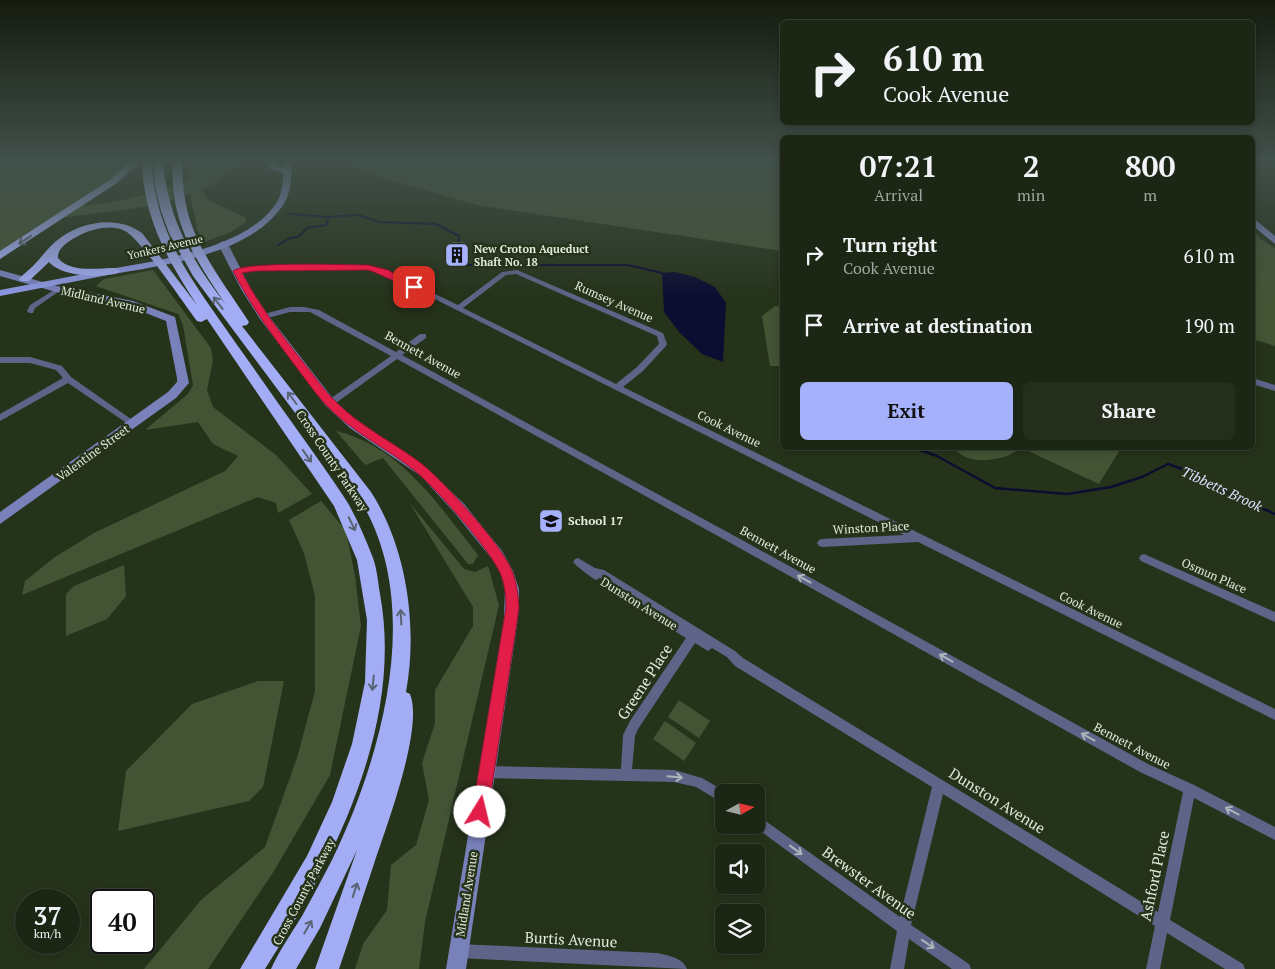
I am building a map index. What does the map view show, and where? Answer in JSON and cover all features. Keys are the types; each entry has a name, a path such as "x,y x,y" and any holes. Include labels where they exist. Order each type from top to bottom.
{"highway":[{"path":"0,256 76,206"},
{"name":"Cross County Parkway","path":"153,206 160,230 178,268 353,525 363,550 370,578 375,624 375,660 370,707 356,768 333,826 307,880 252,969"},
{"name":"Cross County Parkway","path":"165,206 181,247 191,265 211,294 348,471 377,516 397,579 401,621 400,666 394,705 381,761 354,838 330,889 283,969"},
{"path":"180,206 182,217 205,263 254,337 270,369"},
{"path":"25,279 67,238 82,231 113,225 123,226 133,230 209,328 239,356"},
{"path":"57,247 52,254 52,259 60,268 114,271"},
{"path":"327,969 376,828 396,760 401,736 403,702 400,666"}],"main road":[{"name":"Yonkers Avenue","path":"0,293 185,257 224,244 252,229 277,206"}],"street":[{"path":"1255,223 1275,241"},
{"name":"Midland Avenue","path":"224,244 237,271 264,317 330,403 354,425 417,467 433,480 490,546 506,571 512,589 512,608 456,969"},
{"name":"Cook Avenue","path":"237,271 256,268 376,268 1275,715"},
{"name":"Rumsey Avenue","path":"458,309 507,272 517,272 655,333 663,340 663,344 657,352 616,388"},
{"name":"Midland Avenue","path":"0,273 58,290 117,301 161,314 171,319 180,358 183,383"},
{"path":"31,311 32,307 58,290"},
{"name":"Bennett Avenue","path":"264,317 294,309 313,310 1144,768 1190,789 1275,834"},
{"path":"330,403 423,336"},
{"path":"0,360 30,360 59,368 68,379 134,424"},
{"path":"0,418 68,379"},
{"name":"Valentine Street","path":"0,519 134,424 172,395 183,383"},
{"path":"1255,383 1275,388"},
{"name":"Winston Place","path":"822,543 920,538"},
{"name":"Osmun Place","path":"1144,558 1275,617"},
{"name":"Dunston Avenue","path":"578,562 696,632 731,654 740,662 1238,969"},
{"name":"Dunston Avenue","path":"594,572 597,577 693,637 728,658 740,662"},
{"name":"Greene Place","path":"626,776 627,748 632,730 693,637"},
{"path":"486,772 688,778 715,793"},
{"path":"897,969 904,928 939,784"},
{"name":"Ashford Place","path":"1153,969 1161,922 1190,789"},
{"name":"Brewster Avenue","path":"765,828 964,969"},
{"name":"Burtis Avenue","path":"458,950 656,960 674,964 680,969"}],"green space":[{"path":"0,206 149,206 51,219 0,252"},
{"path":"192,206 221,206 246,218 246,222 231,232 204,242 197,229"},
{"path":"485,206 780,206 780,251"},
{"path":"1255,233 1275,248 1275,346 1255,340"},
{"path":"153,270 211,348 213,360 207,390 213,407 276,455 312,494 278,513 276,503 258,497 22,595 25,581 55,557 94,533 225,471 238,456 213,444 198,422 145,430 188,394 193,385 183,325 178,314 96,286 104,279"},
{"path":"775,306 780,307 780,366 770,366 762,316"},
{"path":"336,431 359,439 380,450 417,480 478,555 473,564 468,564 383,458 365,465"},
{"path":"957,450 1018,450 1007,456 986,460 971,459"},
{"path":"1026,450 1120,450 1099,484"},
{"path":"321,501 346,531 355,576 361,626 330,775 274,871 208,969 144,969 201,900 265,847 297,758 315,691 315,596 304,553 289,520"},
{"path":"409,502 464,569 475,572 488,566 499,605 425,922 419,969 355,969 363,944 387,910 391,865 416,845 429,800 422,763 435,723 435,690 473,626 473,607"},
{"path":"124,565 126,596 107,619 66,636 66,594 74,586"},
{"path":"258,681 284,681 263,787 249,801 118,831 126,771 192,704"},
{"path":"679,700 710,721 699,738 668,717"},
{"path":"665,721 696,743 684,761 653,739"}],"shaded area":[{"path":"675,272 695,277 715,287 726,303 723,362 702,354 679,332 664,312 662,273"}],"building":[{"path":"452,243 464,243 462,252 449,252"}],"waterway":[{"name":"Tibbetts Brook","path":"288,214 329,217"},
{"name":"Tibbetts Brook","path":"329,217 359,215 379,222 436,224 459,236 458,244"},
{"path":"278,245 290,238 298,237 307,228 326,225 329,217"},
{"name":"Tibbetts Brook","path":"455,257 453,265 628,265 662,273"},
{"name":"Tibbetts Brook","path":"920,450 937,456 995,488 1067,494 1111,487 1142,477 1168,464 1188,471 1230,494 1275,514"}],"place":[{"name":"New Croton Aqueduct Shaft No. 18","path":"457,255"},
{"name":"School 17","path":"551,521"}],"route":[{"path":"414,287 376,268 368,267 256,268 237,271 252,299 272,329 330,403 363,432 417,467 433,480 490,546 506,571 512,589 512,608 480,812"}]}
